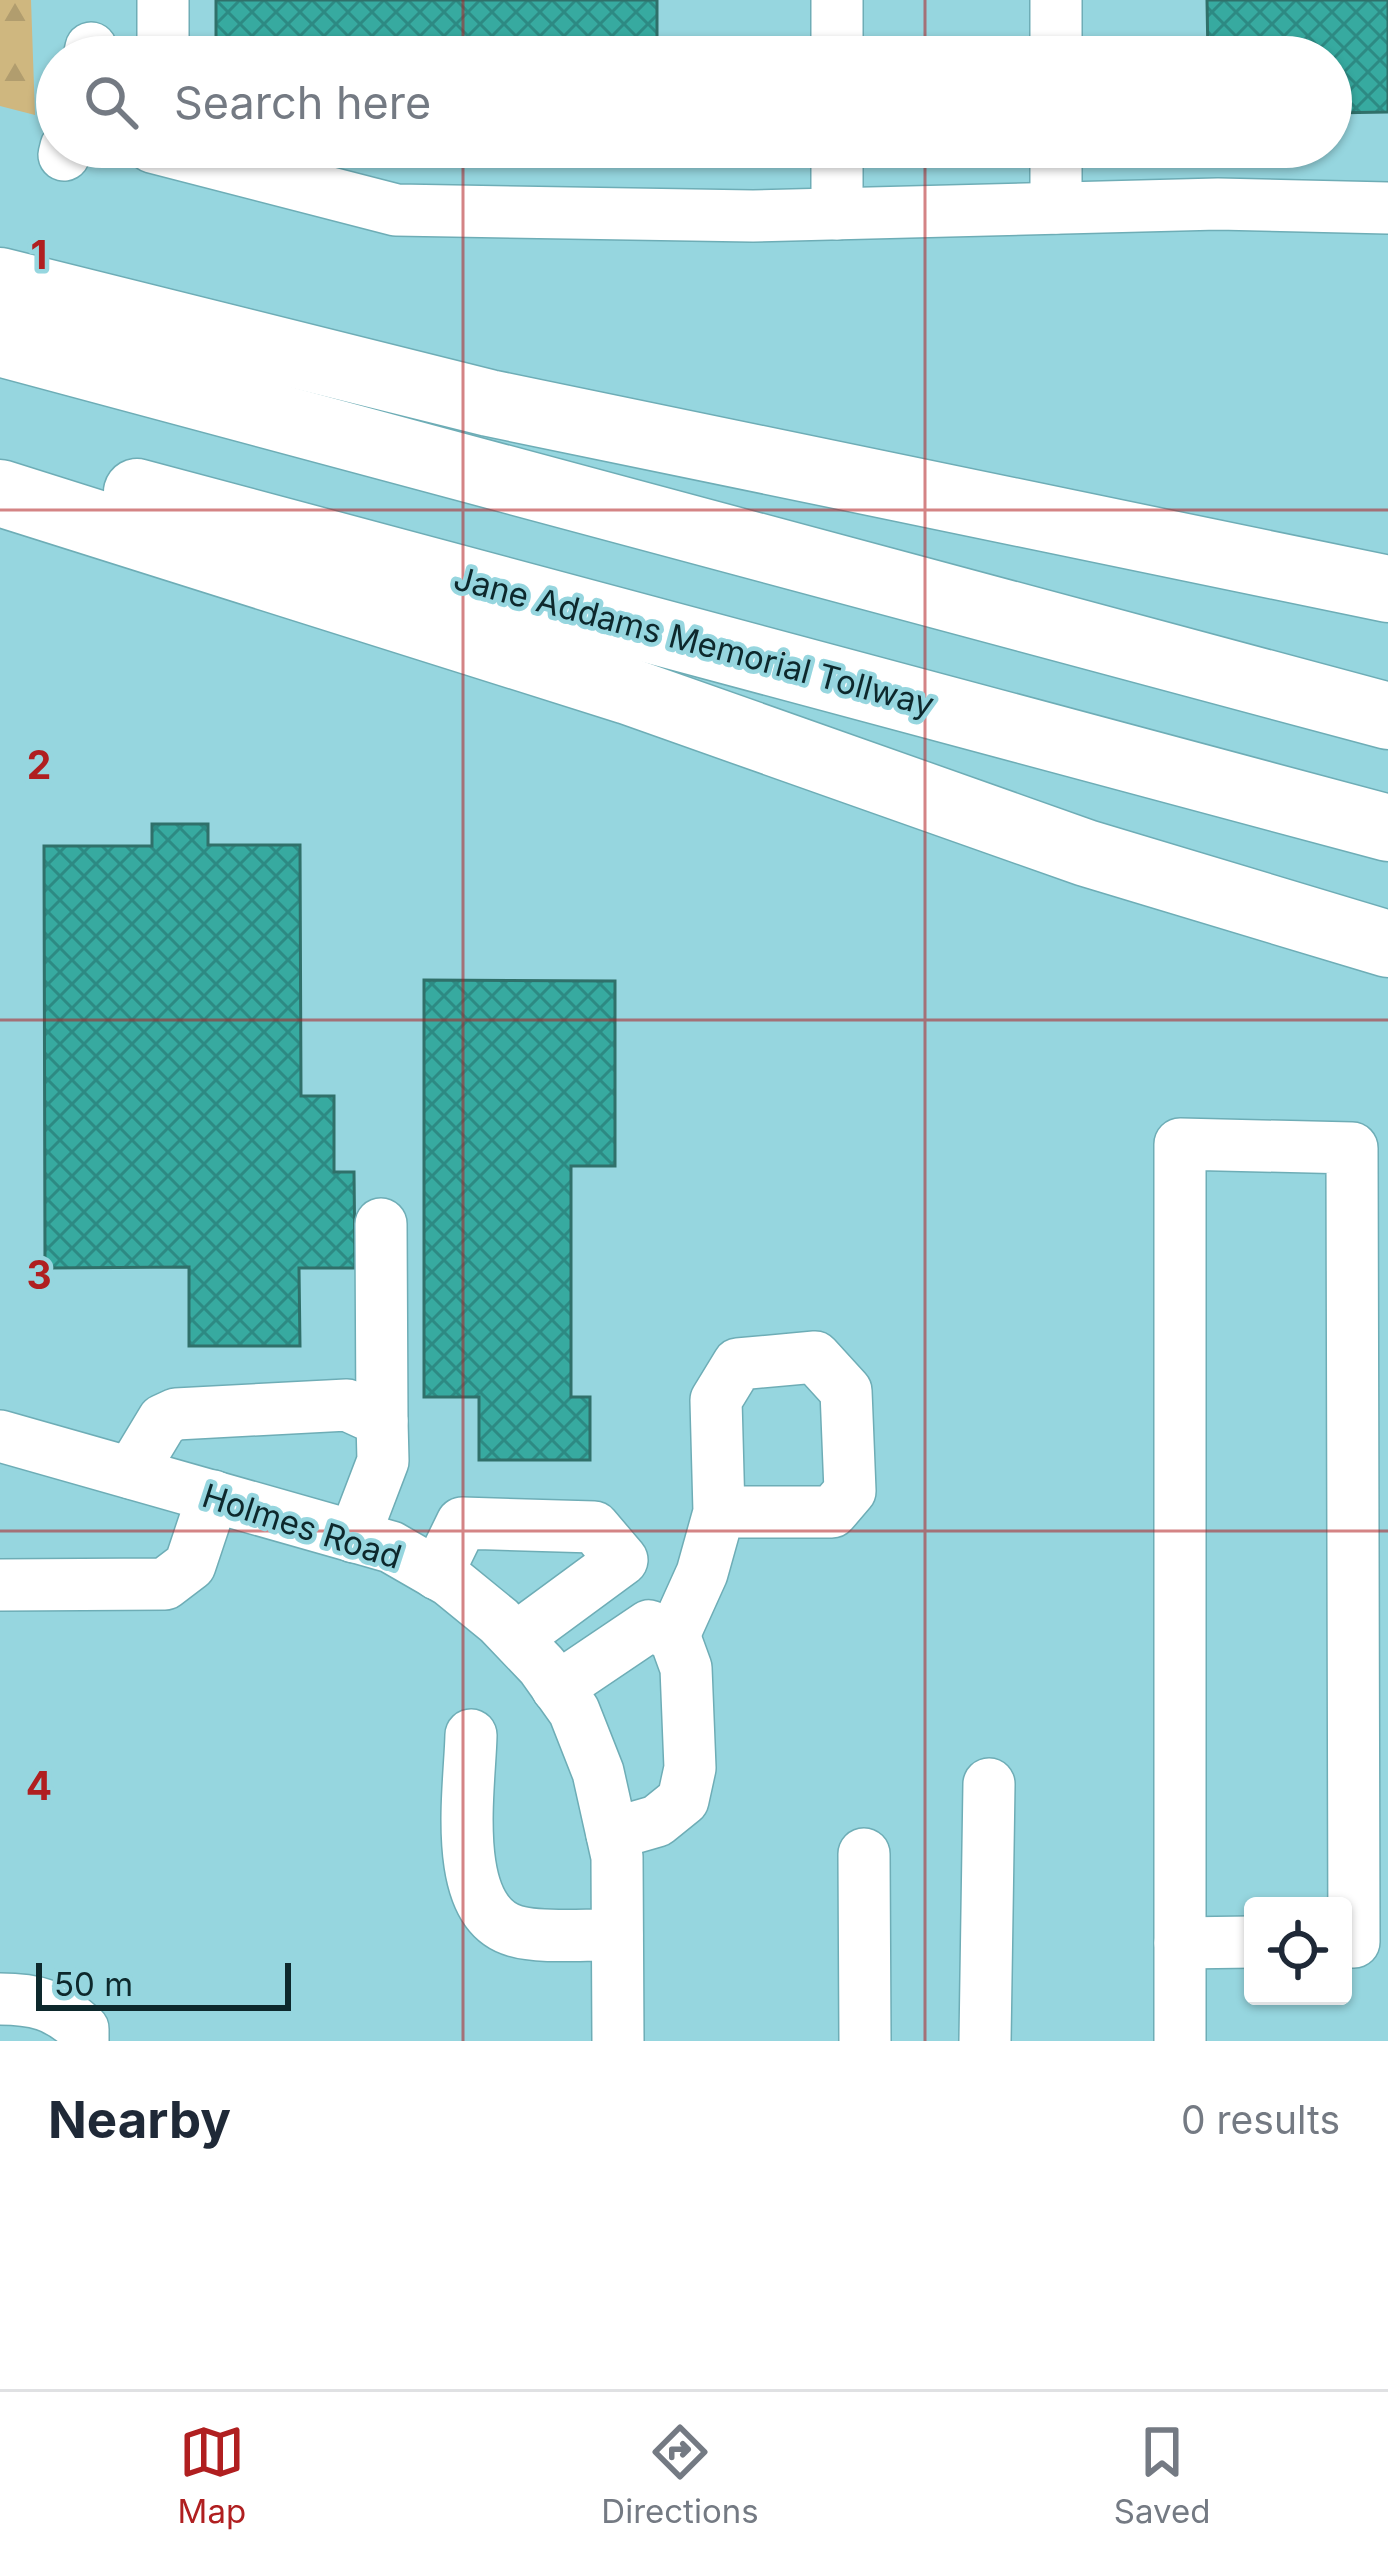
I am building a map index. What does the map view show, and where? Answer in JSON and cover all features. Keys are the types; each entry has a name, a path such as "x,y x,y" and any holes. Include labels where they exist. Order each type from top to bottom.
{"highway":[{"path":"0,280 489,403 1388,589"},
{"path":"0,343 1388,716"},
{"name":"Jane Addams Memorial Tollway","path":"0,455 1388,828"},
{"path":"0,493 628,691 1086,854 1388,944"}],"street":[{"path":"163,0 163,36"},
{"path":"837,0 837,36"},
{"path":"1056,0 1056,36"},
{"path":"235,168 396,210 837,214 1218,204 1388,208"},
{"path":"837,168 837,214"},
{"path":"1056,168 1056,208"},
{"path":"1180,2041 1180,1144 1352,1148 1352,1942"},
{"path":"355,1537 383,1461 381,1224"},
{"path":"131,1473 163,1420 176,1414 347,1406 382,1421"},
{"name":"Holmes Road","path":"0,1436 391,1547 437,1574 516,1638 574,1712 598,1772 616,1857 618,2041"},
{"path":"0,1585 165,1584 190,1565 212,1496"},
{"path":"612,1834 657,1821 683,1800 690,1768 686,1668 674,1635 702,1574 719,1512"},
{"path":"437,1574 462,1523 594,1527 622,1560 516,1638"},
{"path":"557,1688 650,1626 674,1635"},
{"path":"471,1735 469,1874 479,1899 496,1921 515,1931 617,1935"},
{"path":"985,2041 988,1784"},
{"path":"864,1854 865,2041"},
{"path":"1180,1943 1244,1942"},
{"path":"15,1999 63,2011 83,2029 83,2041"}],"green space":[{"path":"0,0 31,0 35,115 0,106"}],"building":[{"path":"216,0 657,0 657,36 216,36"},
{"path":"1207,0 1388,0 1388,112 1352,113 1352,36 1208,36"},
{"path":"152,824 208,824 208,845 300,845 301,1096 334,1096 334,1172 354,1172 355,1268 299,1268 300,1346 189,1346 189,1267 45,1268 44,846 152,846"},
{"path":"424,980 615,981 615,1166 571,1166 571,1397 590,1397 590,1460 479,1460 479,1397 424,1397"}]}
